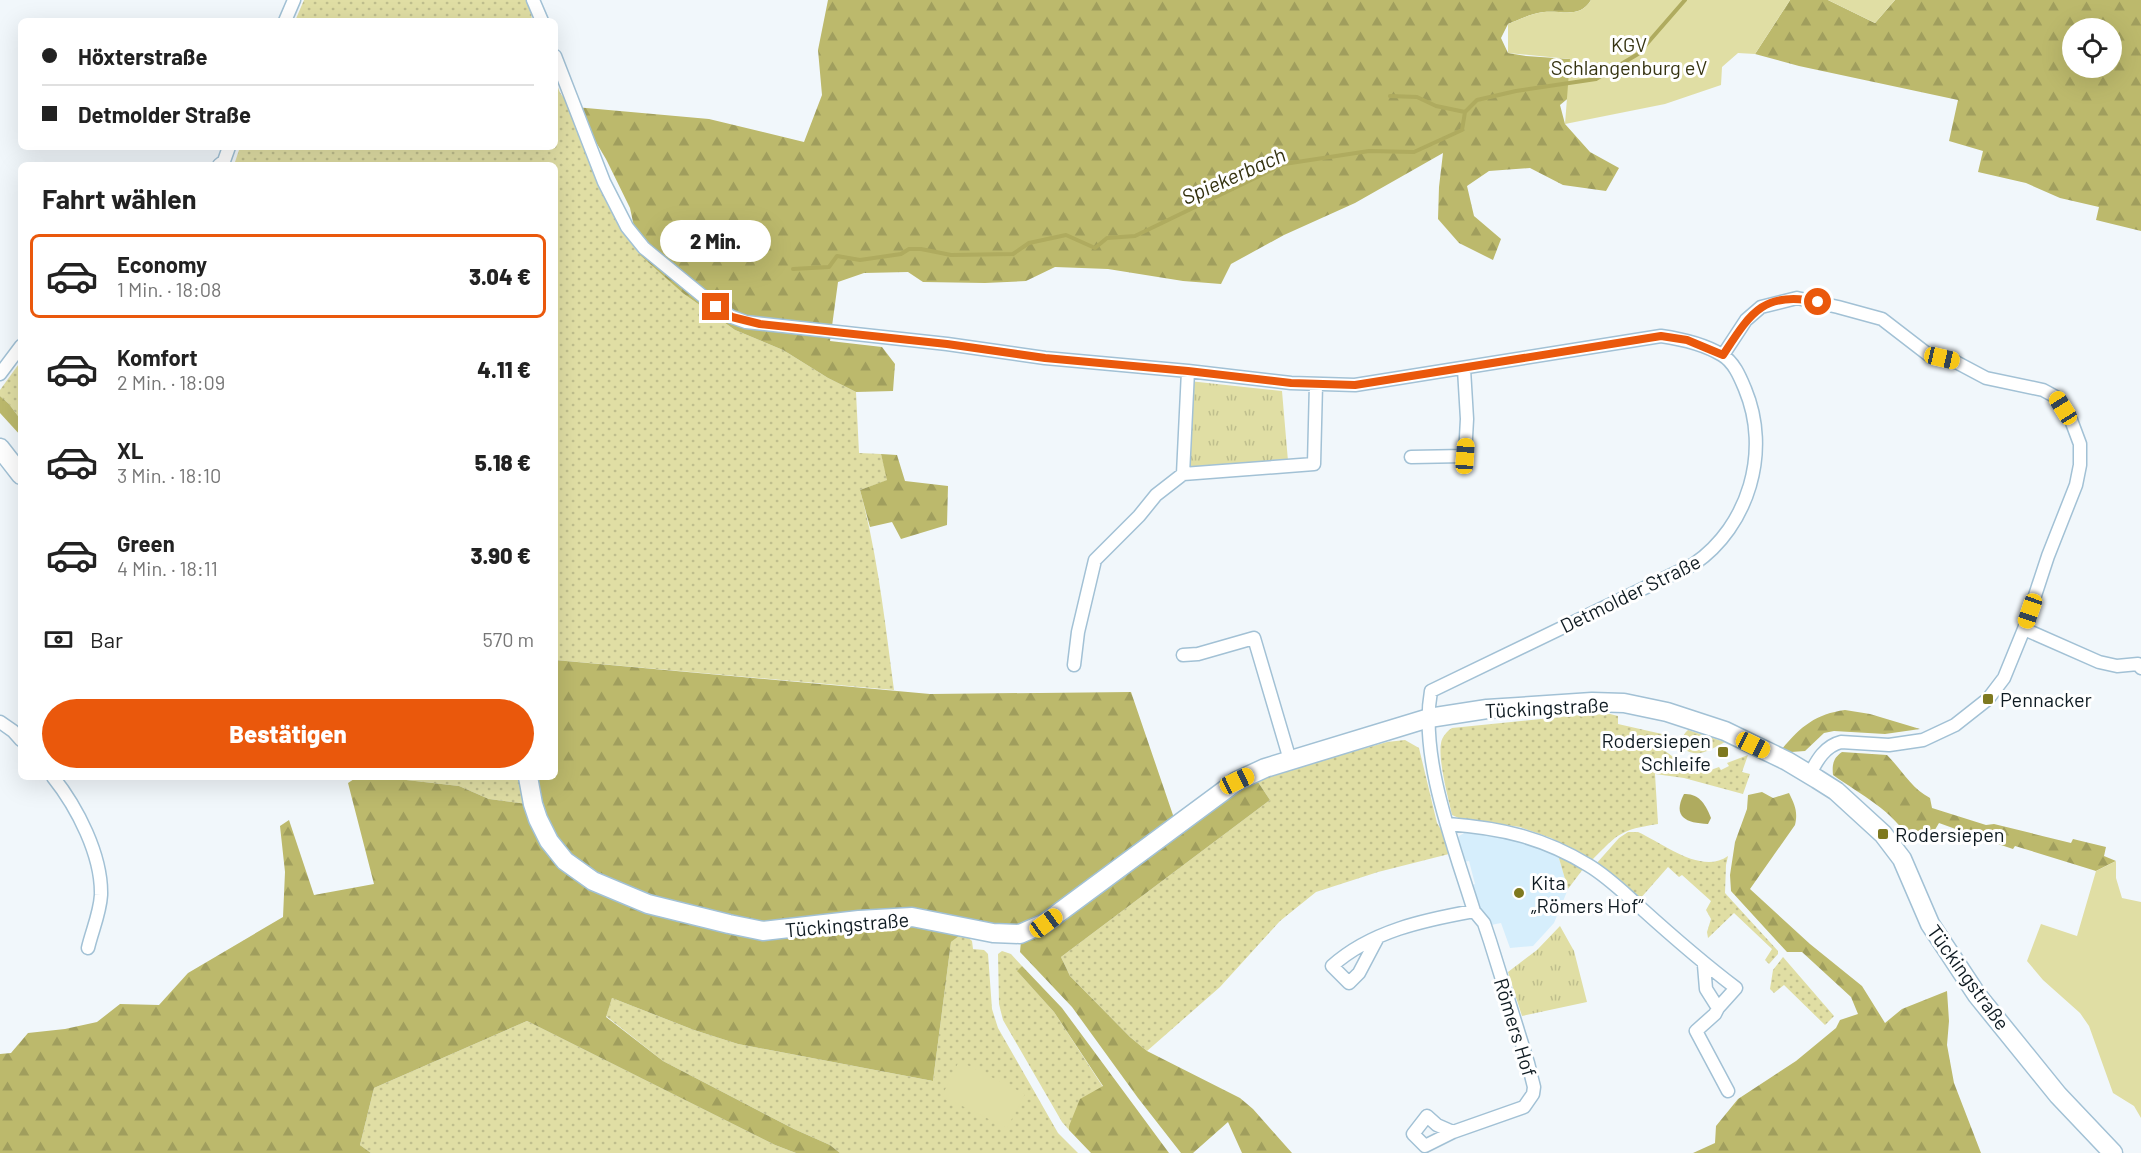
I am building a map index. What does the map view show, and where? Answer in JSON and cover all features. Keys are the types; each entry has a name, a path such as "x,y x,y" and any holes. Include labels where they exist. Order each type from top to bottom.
{"street":[{"path":"286,18 294,0"},
{"path":"534,0 541,18"},
{"path":"558,64 604,182 627,227 644,248 716,307 732,317 760,324 947,344 1045,358 1291,383 1355,385 1661,336 1687,340 1723,355 1753,313 1768,305 1797,298 1882,319 1930,356 1954,361 1986,378 2043,390 2055,396 2070,420 2080,444 2080,465 2076,485 2004,678 1988,699 1955,725 1923,740 1889,745 1841,742 1835,744 1822,754 1810,774"},
{"path":"0,374 18,350"},
{"name":"Detmolder Straße","path":"1429,718 1431,691 1694,564 1712,552 1724,538 1745,503 1756,461 1756,441 1750,400 1734,366 1723,355"},
{"path":"1411,457 1465,456 1467,419 1464,369"},
{"path":"1183,474 1188,371"},
{"path":"1074,665 1077,632 1095,560 1139,516 1156,495 1183,474 1314,464 1316,384"},
{"path":"0,448 18,471"},
{"path":"2024,629 2099,662 2117,666 2138,664 2141,668"},
{"path":"1183,655 1198,654 1254,638 1290,760"},
{"name":"Tückingstraße","path":"529,780 538,819 549,841 565,861 593,880 648,904 763,931 859,920 912,917 993,933 1020,934 1046,923 1237,781 1265,768 1429,718 1513,707 1592,702 1624,704 1667,712 1713,726 1787,761 1836,791 1883,834 1902,859 1930,924 1977,995 2058,1095 2113,1153"},
{"name":"Römers Hof","path":"1429,718 1429,741 1448,825 1474,911 1484,923 1490,941 1534,1087 1533,1094 1524,1107 1453,1132"},
{"path":"0,722 18,737"},
{"path":"54,780 83,824 99,878 101,893 99,907 88,948"},
{"path":"1448,825 1497,829 1523,836 1546,844 1589,865 1624,892 1704,965 1736,988 1715,1014 1696,1030 1728,1091"},
{"path":"1378,937 1423,922 1474,911"},
{"path":"1704,965 1706,989 1718,1008"}],"shaded area":[{"path":"1684,794 1698,798 1704,804 1711,818 1708,824 1693,822 1683,817 1680,808"},
{"name":"Kita „Römers Hof“","path":"1466,832 1527,842 1558,855 1568,889 1554,923 1533,946 1510,948 1501,923 1491,925 1476,904 1470,886 1475,884 1469,861 1464,862 1458,839"}],"green space":[{"path":"304,0 526,0 532,18 296,18"},
{"path":"828,0 1591,0 1587,6 1576,12 1539,13 1508,24 1501,38 1508,53 1570,59 1589,81 1560,105 1565,124 1590,152 1619,168 1606,191 1563,185 1530,168 1489,171 1467,186 1474,216 1501,239 1493,260 1459,243 1438,219 1443,153 1355,203 1284,235 1231,264 1221,284 1183,281 1108,269 1055,267 1026,281 985,283 923,282 908,272 864,273 838,282 830,341 882,347 895,364 893,391 856,392 828,378 783,350 735,330 684,294 640,255 630,208 606,159 575,107 709,119 804,142 822,95 818,50"},
{"name":"KGV Schlangenburg eV","path":"1591,0 1790,0 1755,54 1738,53 1722,67 1721,85 1665,104 1565,124 1570,59 1508,53 1508,24 1539,13 1576,12 1587,6"},
{"path":"1790,0 1828,0 1875,23 1895,0 2141,0 2141,231 2096,220 2099,207 2060,198 2026,183 1978,172 1983,151 1949,141 1958,100 1799,66 1755,54"},
{"path":"1828,0 1895,0 1875,23"},
{"path":"558,85 563,97 567,100 608,206 626,232 684,294 735,330 783,350 828,378 856,392 859,453 881,454 888,480 860,490 876,565 894,690 558,660 558,162 235,162 239,150 558,150"},
{"path":"18,365 18,416 0,396 0,390"},
{"path":"1189,381 1282,391 1288,461 1188,470"},
{"path":"0,396 18,416 18,433 0,413"},
{"path":"881,454 897,455 905,481 948,486 947,525 901,539 892,522 870,527 860,490 887,480"},
{"path":"558,660 930,694 1131,692 1174,818 1256,779 1270,800 1061,957 1070,976 1130,1037 1147,1051 1240,1098 1253,1109 1292,1153 1242,1153 1228,1122 1193,1153 1181,1153 1072,1007 1020,952 1021,941 970,928 951,942 933,1081 738,1044 694,1030 612,998 606,1017 663,1061 794,1129 830,1145 840,1153 796,1153 775,1145 527,1021 374,1088 360,1145 371,1153 0,1153 0,1054 11,1053 28,1033 65,1029 97,1022 120,1004 159,1005 188,973 283,917 285,872 280,826 289,820 314,895 374,884 348,783 352,780 406,780 459,786 489,799 527,804 528,780 558,780"},
{"path":"1845,710 1870,714 1920,729 1885,734 1834,731 1824,733 1805,751 1791,752 1782,749 1810,722"},
{"path":"1610,714 1618,716 1618,724 1662,734 1665,751 1687,767 1706,766 1708,771 1719,767 1721,770 1729,766 1727,763 1748,755 1742,772 1750,774 1743,794 1684,778 1655,774 1658,824 1635,828 1621,834 1592,860 1551,838 1520,827 1461,819 1452,815 1440,750 1442,739 1452,728"},
{"path":"1688,730 1725,742 1704,752 1689,752 1684,749 1682,741"},
{"path":"1405,740 1419,748 1437,823 1443,833 1449,854 1378,872 1316,892 1280,921 1220,987 1147,1051 1130,1037 1070,976 1061,957 1270,800 1256,779 1387,742"},
{"path":"1842,752 1887,755 1912,784 1930,798 1932,808 1986,825 1994,824 2071,843 2073,839 2106,847 2104,856 2116,861 2096,871 2015,846 2013,849 1976,834 1975,836 1939,823 1933,833 1910,841 1895,820 1886,812 1833,775 1834,762"},
{"path":"406,780 523,780 527,804 489,799 459,786"},
{"path":"1762,792 1773,798 1789,793 1793,801 1796,820 1795,825 1750,889 1810,944 1862,986 1885,1023 1902,1009 1947,991 1949,1021 1947,1045 1954,1083 1981,1153 1693,1153 1715,1143 1716,1126 1738,1099 1796,1061 1836,1028 1840,1020 1858,1014 1851,997 1802,952 1787,952 1731,891 1730,875 1735,842 1747,809 1748,795"},
{"path":"1628,832 1638,832 1695,860 1718,861 1728,856 1725,893 1778,951 1778,954 1769,964 1765,960 1772,949 1734,913 1708,938 1707,932 1711,919 1706,910 1711,901 1682,875 1679,877 1668,867 1639,900 1596,864 1619,838"},
{"path":"1558,855 1583,869 1568,889"},
{"path":"2116,861 2116,878 2122,898 2141,902 2141,1118 2134,1106 2113,1093 2089,1026 2080,1013 2043,980 2027,961 2041,924 2077,936 2096,871"},
{"path":"1560,926 1574,951 1587,1002 1522,1016 1508,972 1537,950"},
{"path":"963,933 972,941 973,949 984,950 988,954 992,1009 998,1028 1058,1133 1078,1153 840,1153 830,1145 794,1129 663,1061 606,1016 612,998 694,1030 738,1044 933,1081 951,942"},
{"path":"1002,951 1011,954 1022,966 1018,972 1054,1012 1103,1087 1069,1126 1069,1130 1062,1122 1003,1020 999,1004 998,954"},
{"path":"1783,957 1834,1016 1825,1025 1784,985 1774,993 1770,989 1773,970"},
{"path":"1022,966 1062,1008 1169,1153 1091,1153 1069,1130 1080,1099 1103,1086 1054,1012 1017,971"},
{"path":"527,1021 775,1145 796,1153 371,1153 360,1145 374,1088"},
{"path":"959,1061 1025,1094 1007,1128 942,1096"}],"waterway":[{"name":"Spiekerbach","path":"793,269 829,267 837,256 860,260 901,254 909,249 951,255 1013,254 1029,243 1066,235 1095,248 1107,238 1135,236 1284,164 1369,151 1414,152 1462,130 1465,112 1477,100 1516,91 1596,79 1638,54 1685,0"},
{"path":"1390,96 1417,97 1436,106 1465,112"}],"place":[{"name":"Pennacker","path":"1988,699"},
{"name":"Rodersiepen Schleife","path":"1723,752"},
{"name":"Rodersiepen","path":"1883,834"},
{"name":"Kita „Römers Hof“","path":"1519,893"}],"route":[{"path":"716,307 732,317 760,324 947,344 1045,358 1291,383 1355,385 1661,336 1687,340 1723,355 1746,320 1761,307 1797,298 1818,302"}]}
